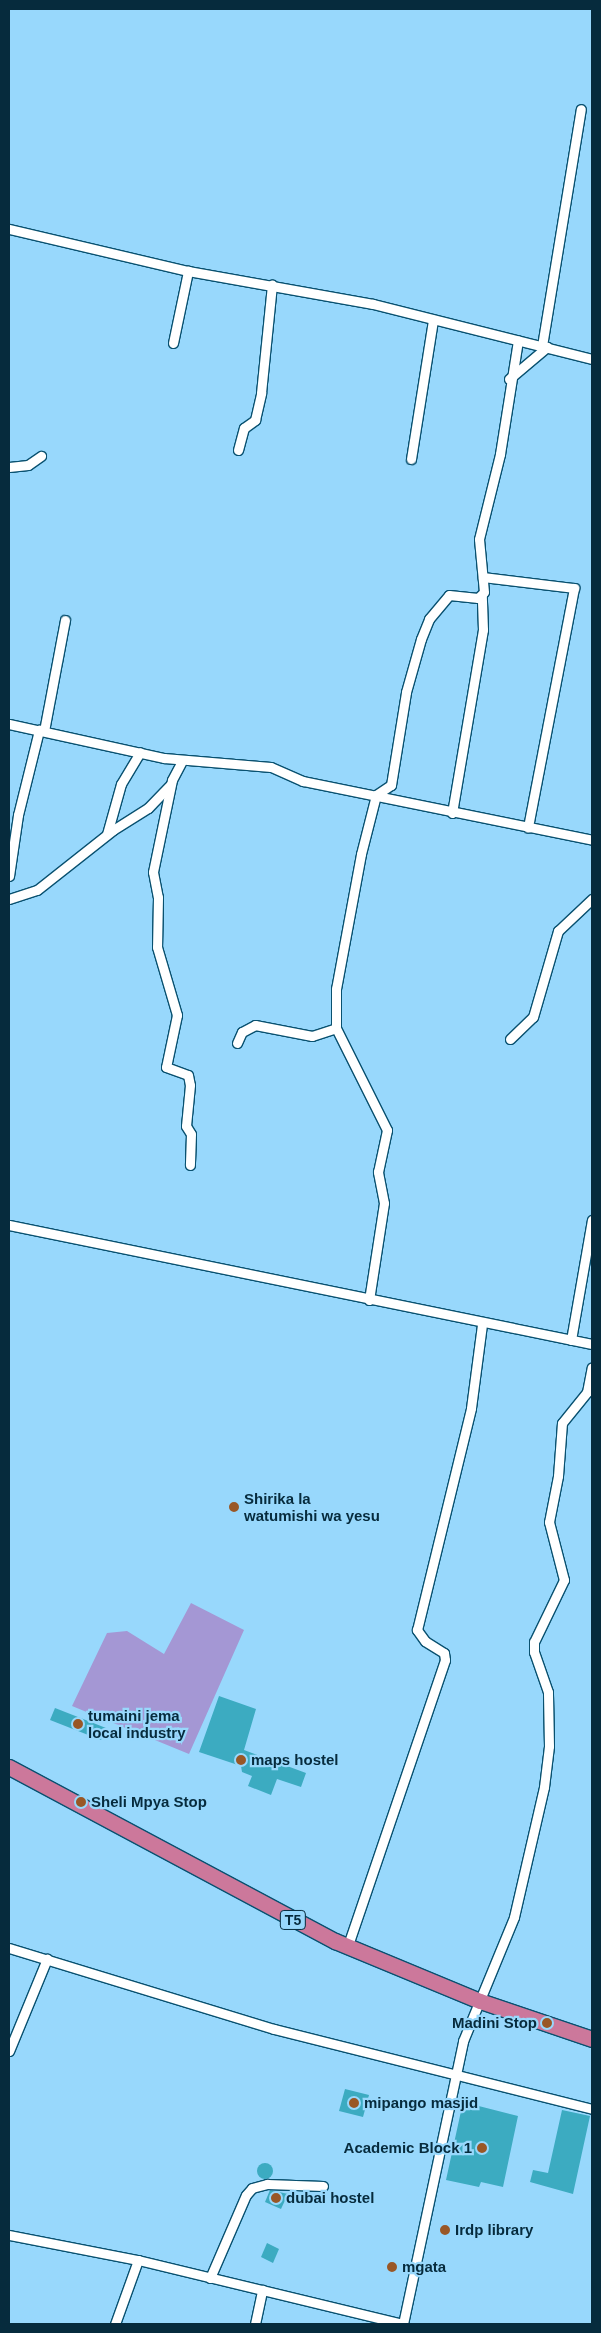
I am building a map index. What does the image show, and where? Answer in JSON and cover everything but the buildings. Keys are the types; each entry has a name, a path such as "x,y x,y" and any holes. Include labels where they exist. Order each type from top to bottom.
{"highway":[{"name":"T5","path":"9,1767 293,1920 480,2001 592,2039"}],"street":[{"path":"509,380 545,347 581,109"},
{"path":"9,229 188,272 272,285 373,304 592,359"},
{"path":"173,343 188,272"},
{"path":"238,450 244,428 255,420 261,393 272,285"},
{"path":"411,459 433,320"},
{"path":"452,813 482,630 483,577 479,539 500,454 509,380 518,340"},
{"path":"9,467 28,465 41,456"},
{"path":"483,577 574,588 528,828"},
{"path":"369,1300 384,1203 378,1172 387,1130 336,1028 336,989 361,854 376,795 391,785 406,692 429,619 449,595 482,595"},
{"path":"9,876 18,815 41,730 65,620"},
{"path":"9,724 182,761 270,767 303,780 452,813 592,840"},
{"path":"107,834 121,784 140,752"},
{"path":"9,899 37,890 107,834 148,808 170,784 182,761"},
{"path":"170,784 153,872 158,897 155,927 177,1015 166,1067 188,1075 190,1084 186,1126 191,1134 190,1165"},
{"path":"510,1039 534,1017 558,932 592,899"},
{"path":"237,1043 242,1032 255,1025 312,1036 336,1028"},
{"path":"571,1340 592,1220"},
{"path":"9,1225 138,1249 482,1324 592,1344"},
{"path":"348,1945 445,1660 444,1653 418,1634 418,1624 471,1408 482,1324"},
{"path":"9,2235 138,2260 403,2324 463,2041 514,1917 544,1787 549,1746 548,1692 534,1652 534,1642 564,1580 549,1522 558,1476 562,1423 587,1392 592,1367"},
{"path":"9,1948 274,2029 592,2109"},
{"path":"9,2051 47,1959"},
{"path":"210,2278 246,2195 252,2188 266,2184 323,2186"},
{"path":"115,2324 138,2260"},
{"path":"255,2324 262,2290"}],"shaded area":[{"path":"191,1603 244,1630 189,1754 72,1706 107,1633 127,1631 164,1654"}],"place":[{"name":"Shirika la watumishi wa yesu","path":"234,1507"},
{"name":"tumaini jema local industry","path":"78,1724"},
{"name":"maps hostel","path":"241,1760"},
{"name":"Sheli Mpya Stop","path":"81,1802"},
{"name":"Madini Stop","path":"547,2023"},
{"name":"mipango masjid","path":"354,2103"},
{"name":"Academic Block 1","path":"482,2148"},
{"name":"dubai hostel","path":"276,2198"},
{"name":"Irdp library","path":"445,2230"},
{"name":"mgata","path":"392,2267"}]}
